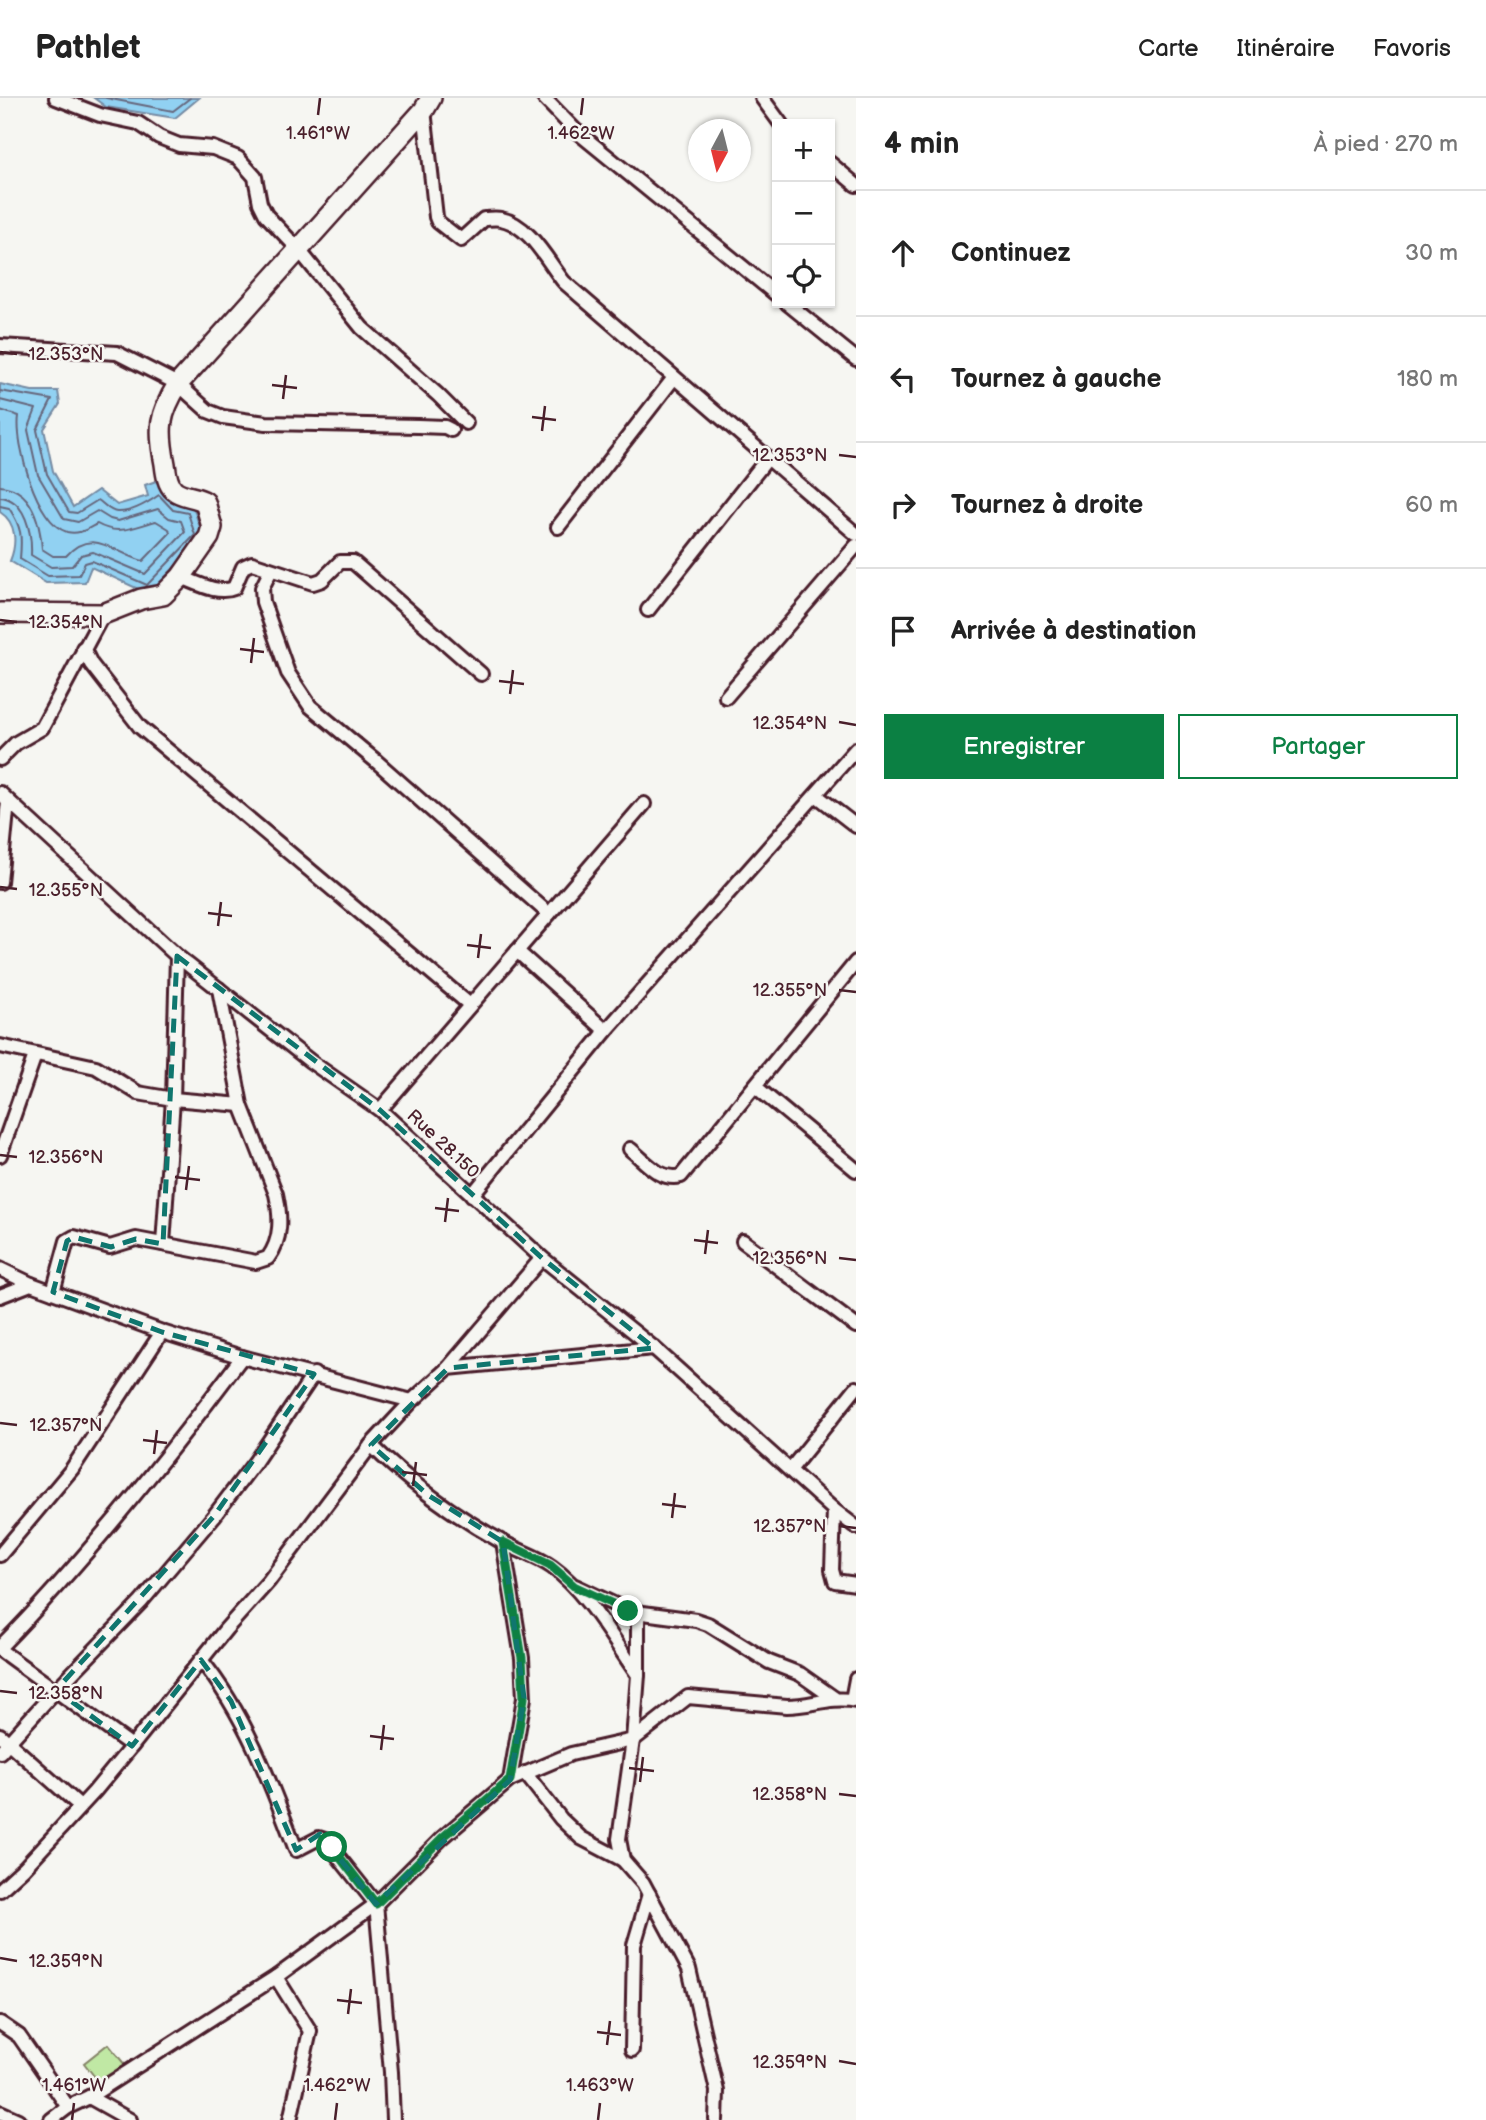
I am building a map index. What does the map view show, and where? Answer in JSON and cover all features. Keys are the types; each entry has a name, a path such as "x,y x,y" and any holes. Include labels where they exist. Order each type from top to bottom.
{"street":[{"path":"56,98 100,115 138,123 159,137 179,145 213,148 238,158 255,177 260,203 266,215 299,250 362,328 466,423"},
{"path":"544,98 575,130 772,291"},
{"path":"762,98 777,119"},
{"path":"0,612 103,614 141,599 163,595 181,577 209,537 212,527 205,502 176,492 168,482 159,434 160,422 168,400 178,384 427,104"},
{"path":"427,104 438,222 461,240 484,219 500,219 513,223 527,234 564,282 673,379 856,534"},
{"path":"835,167 856,185"},
{"path":"793,308 856,359"},
{"path":"0,346 117,353 178,384 208,411 223,417 266,423 429,427 452,430"},
{"path":"558,527 673,379"},
{"path":"648,610 767,459"},
{"path":"726,697 856,546"},
{"path":"181,577 228,591 234,588 243,567 252,563 313,583 322,580 340,562 353,562 481,674"},
{"path":"271,569 262,588 263,602 288,673 310,706 549,914"},
{"path":"0,759 16,743 42,727 103,614"},
{"path":"83,648 91,664 140,727 470,1005"},
{"path":"472,1195 606,1031 856,749"},
{"path":"816,795 856,826"},
{"path":"0,883 4,797"},
{"name":"Rue 28.150","path":"4,797 177,956 310,1061 380,1110 541,1258 654,1348 856,1527"},
{"path":"380,1110 644,804"},
{"path":"517,951 606,1031"},
{"path":"163,1244 173,1099 177,956"},
{"path":"630,1149 663,1176 672,1179 681,1176 856,962"},
{"path":"53,1292 67,1241 74,1237 110,1247 132,1239 256,1262 268,1258 278,1243 279,1207 276,1194 241,1105 219,989"},
{"path":"0,1046 96,1067 133,1091 173,1099 241,1105"},
{"path":"0,1155 35,1055"},
{"path":"756,1087 856,1170"},
{"path":"743,1241 856,1326"},
{"path":"0,1891 132,1746 226,1629 268,1582 370,1445 448,1368 541,1258"},
{"path":"0,1269 31,1284 162,1332 242,1357 412,1401"},
{"path":"0,1296 31,1284"},
{"path":"0,1555 72,1469 162,1332"},
{"path":"448,1368 654,1348"},
{"path":"132,1746 0,1648 171,1453 242,1357"},
{"path":"80,1806 3,1744 141,1602 214,1516 255,1462 314,1374"},
{"path":"789,1470 856,1388"},
{"path":"370,1445 405,1478 428,1495 503,1542 550,1565 574,1586 638,1675"},
{"path":"834,1510 832,1570 835,1581 856,1584"},
{"path":"503,1542 522,1658 524,1698 510,1780"},
{"path":"574,1586 638,1614 696,1620 708,1624 769,1662 800,1674 834,1698"},
{"path":"623,1860 619,1839 633,1740 638,1675 638,1614"},
{"path":"201,1660 232,1701 274,1792 296,1850 319,1838 326,1840 376,1904 393,2120"},
{"path":"51,2120 276,1977 376,1904 442,1838 510,1780 571,1754 633,1740 688,1698 787,1706 801,1706 834,1698 854,1701 856,1679"},
{"path":"525,1773 561,1819 581,1838 623,1860 643,1883 689,1969 717,2091 716,2120"},
{"path":"632,2050 634,1945 649,1894"},
{"path":"276,1977 310,2031 290,2120"},
{"path":"0,2023 19,2036 68,2107"},
{"path":"89,2097 130,2120"},
{"path":"0,2112 18,2120"}],"highlighted area":[{"path":"177,956 380,1110 542,1258 654,1348 448,1368 371,1445 428,1495 503,1542 524,1698 510,1780 376,1904 320,1834 296,1850 231,1701 201,1660 132,1746 56,1690 214,1516 314,1374 162,1332 53,1292 67,1241 74,1237 111,1247 136,1239 163,1244"}],"green space":[{"path":"108,2044 126,2066 101,2085 84,2063"}],"water":[{"path":"94,98 199,98 175,118 106,107"},
{"path":"0,384 32,391 58,391 60,404 44,429 53,471 73,507 98,490 117,505 148,496 145,485 156,481 177,504 193,506 203,537 149,594 91,567 85,582 46,583 10,561 14,534 10,522 0,512"}],"route":[{"path":"332,1847 376,1904 442,1838 510,1780 524,1698 522,1658 503,1542 550,1565 574,1586 628,1611"}]}
